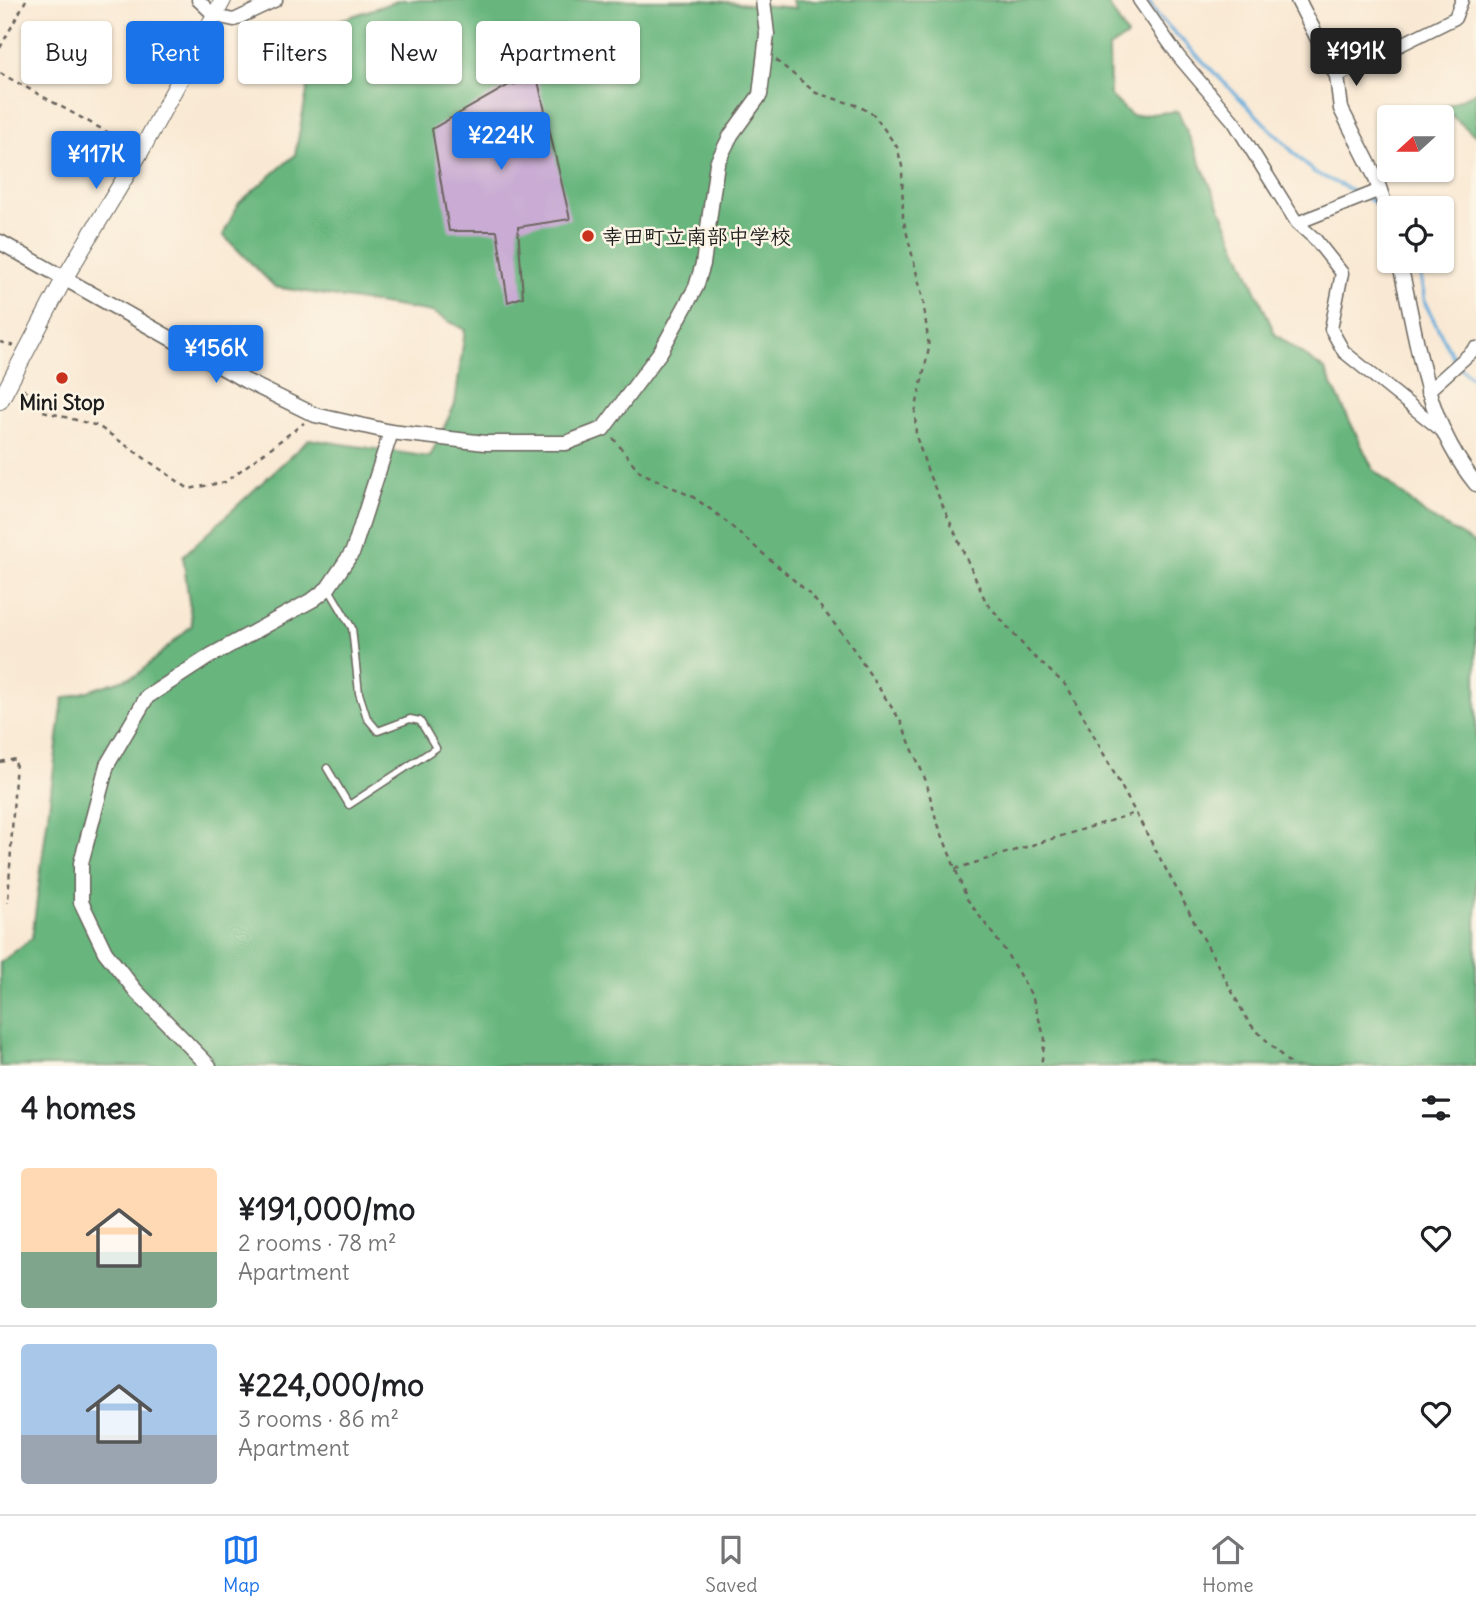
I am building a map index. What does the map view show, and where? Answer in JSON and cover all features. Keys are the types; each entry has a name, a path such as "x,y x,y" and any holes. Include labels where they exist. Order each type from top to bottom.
{"main road":[{"path":"0,401 64,279 141,151 223,0"}],"street":[{"path":"198,0 215,16 234,20 276,0"},
{"path":"0,242 246,382 315,415 391,432 511,444 566,443 603,429 661,351 696,287 704,264 717,163 731,135 760,95 765,51 763,0"},
{"path":"1139,0 1179,57 1234,122 1297,223 1315,239 1342,273 1331,329 1344,352 1441,430"},
{"path":"1298,0 1337,76 1341,109 1382,196"},
{"path":"1337,76 1455,18 1462,0"},
{"path":"1297,223 1380,190"},
{"path":"1402,273 1427,392 1441,430 1459,463 1476,484"},
{"path":"1427,392 1471,352"},
{"path":"209,1066 136,991 105,952 81,902 81,863 94,808 107,765 148,697 210,656 314,599 328,588 353,551 391,432"}],"lane":[{"path":"327,768 349,805 436,748 420,721 410,719 378,732 367,718 359,693 352,628 328,588"}],"path":[{"path":"0,48 26,0"},
{"path":"765,51 816,93 859,106 874,115 897,147 902,166 903,219 928,336 928,364 915,412 916,436 929,475 986,602 1030,653 1067,686 1133,813 1249,1023 1292,1066"},
{"path":"0,74 141,151"},
{"path":"13,378 43,411 98,426 189,489 225,482 315,415"},
{"path":"603,429 640,472 693,497 717,514 810,594 829,614 900,720 926,781 936,819 967,899 1004,949 1032,996 1045,1039 1041,1066"},
{"path":"0,762 16,759 8,903"},
{"path":"955,869 1133,813"}],"green space":[{"path":"400,0 703,0 796,8 792,0 1106,0 1127,36 1109,48 1110,95 1132,116 1178,111 1275,334 1325,370 1373,469 1425,514 1476,544 1476,1066 0,1066 0,963 32,938 63,699 137,675 192,625 183,556 309,439 430,457 455,404 465,330 432,312 275,287 223,235 239,203 295,155 308,84 352,84 352,21 337,21"},
{"path":"1476,92 1476,136 1454,118 1454,105 1448,105"}],"building":[{"path":"539,84 570,219 518,227 523,297 508,302 497,231 449,231 432,129 509,85"}],"waterway":[{"path":"1148,0 1158,16 1313,172 1360,194"},
{"path":"1367,198 1377,204"},
{"path":"1420,273 1425,303 1455,361"},
{"path":"1460,367 1476,382"}],"place":[{"name":"幸田町立南部中学校","path":"588,236"},
{"name":"Mini Stop","path":"62,378"}]}
